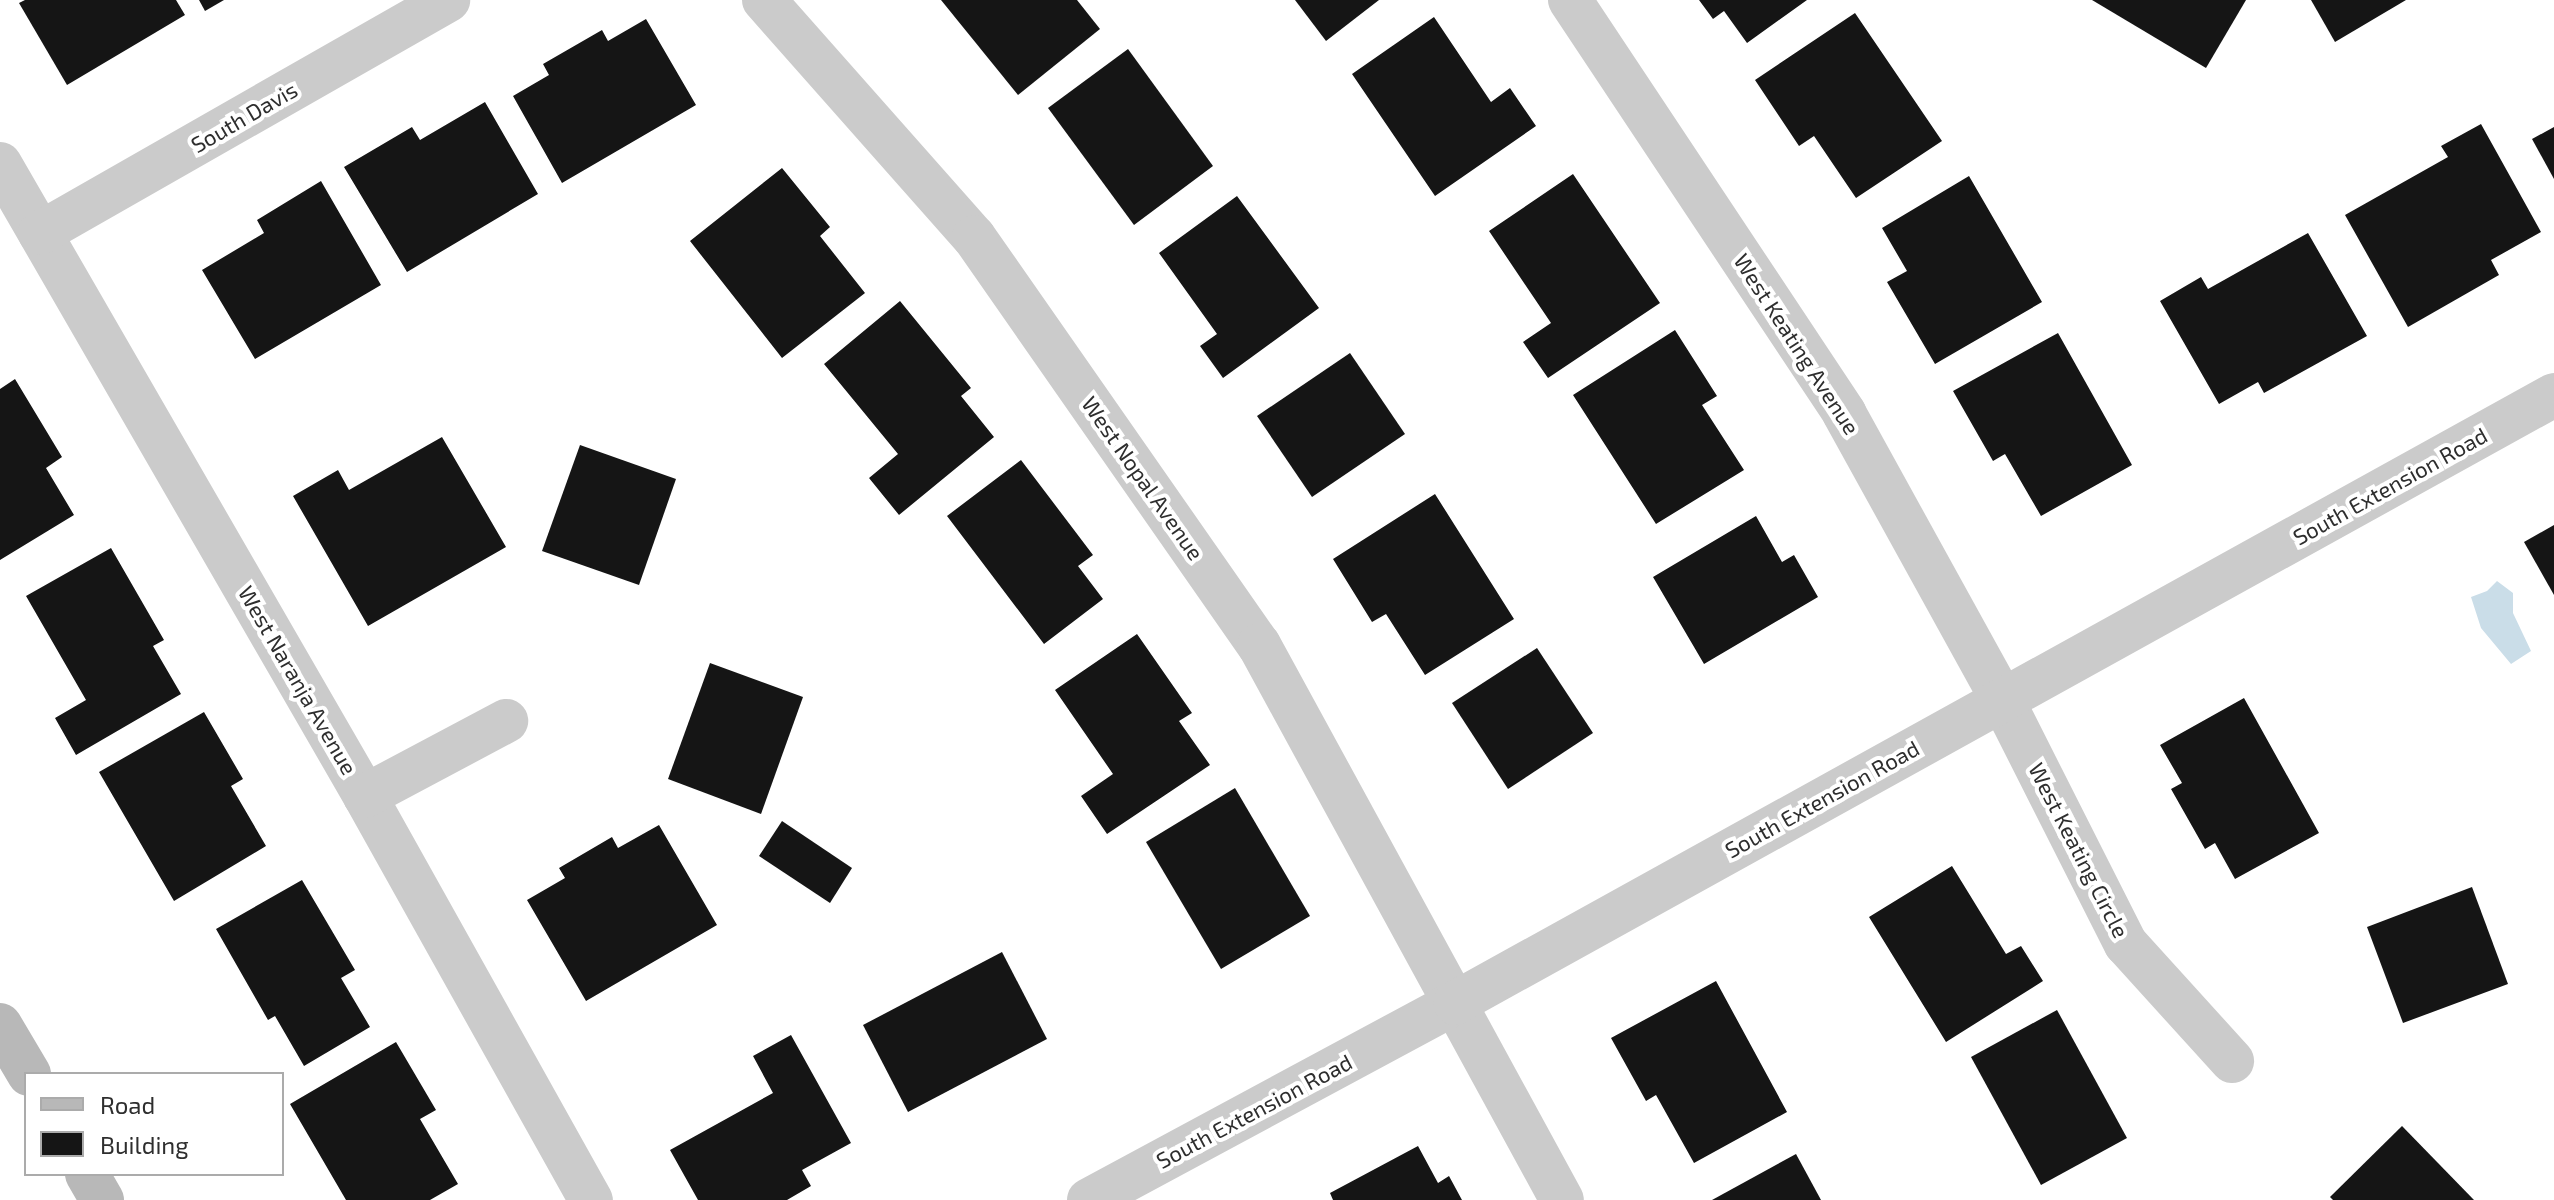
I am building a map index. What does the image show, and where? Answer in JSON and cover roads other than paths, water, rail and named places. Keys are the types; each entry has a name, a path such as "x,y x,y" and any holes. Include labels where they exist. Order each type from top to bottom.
{"main road":[{"path":"0,1025 28,1072"},
{"path":"88,1176 102,1200"}],"street":[{"name":"South Davis","path":"40,233 448,0"},
{"name":"West Nopal Avenue","path":"764,0 974,237 1259,645 1562,1200"},
{"name":"West Keating Avenue","path":"1570,0 1844,413 2003,701"},
{"name":"West Naranja Avenue","path":"0,164 365,796 591,1200"},
{"name":"South Extension Road","path":"1089,1200 1455,1003 2554,395"},
{"name":"West Keating Circle","path":"2003,701 2126,944 2232,1061"},
{"path":"365,796 506,721"}],"water":[{"path":"2497,581 2513,593 2513,613 2531,651 2511,664 2481,628 2471,597 2487,591"}]}
